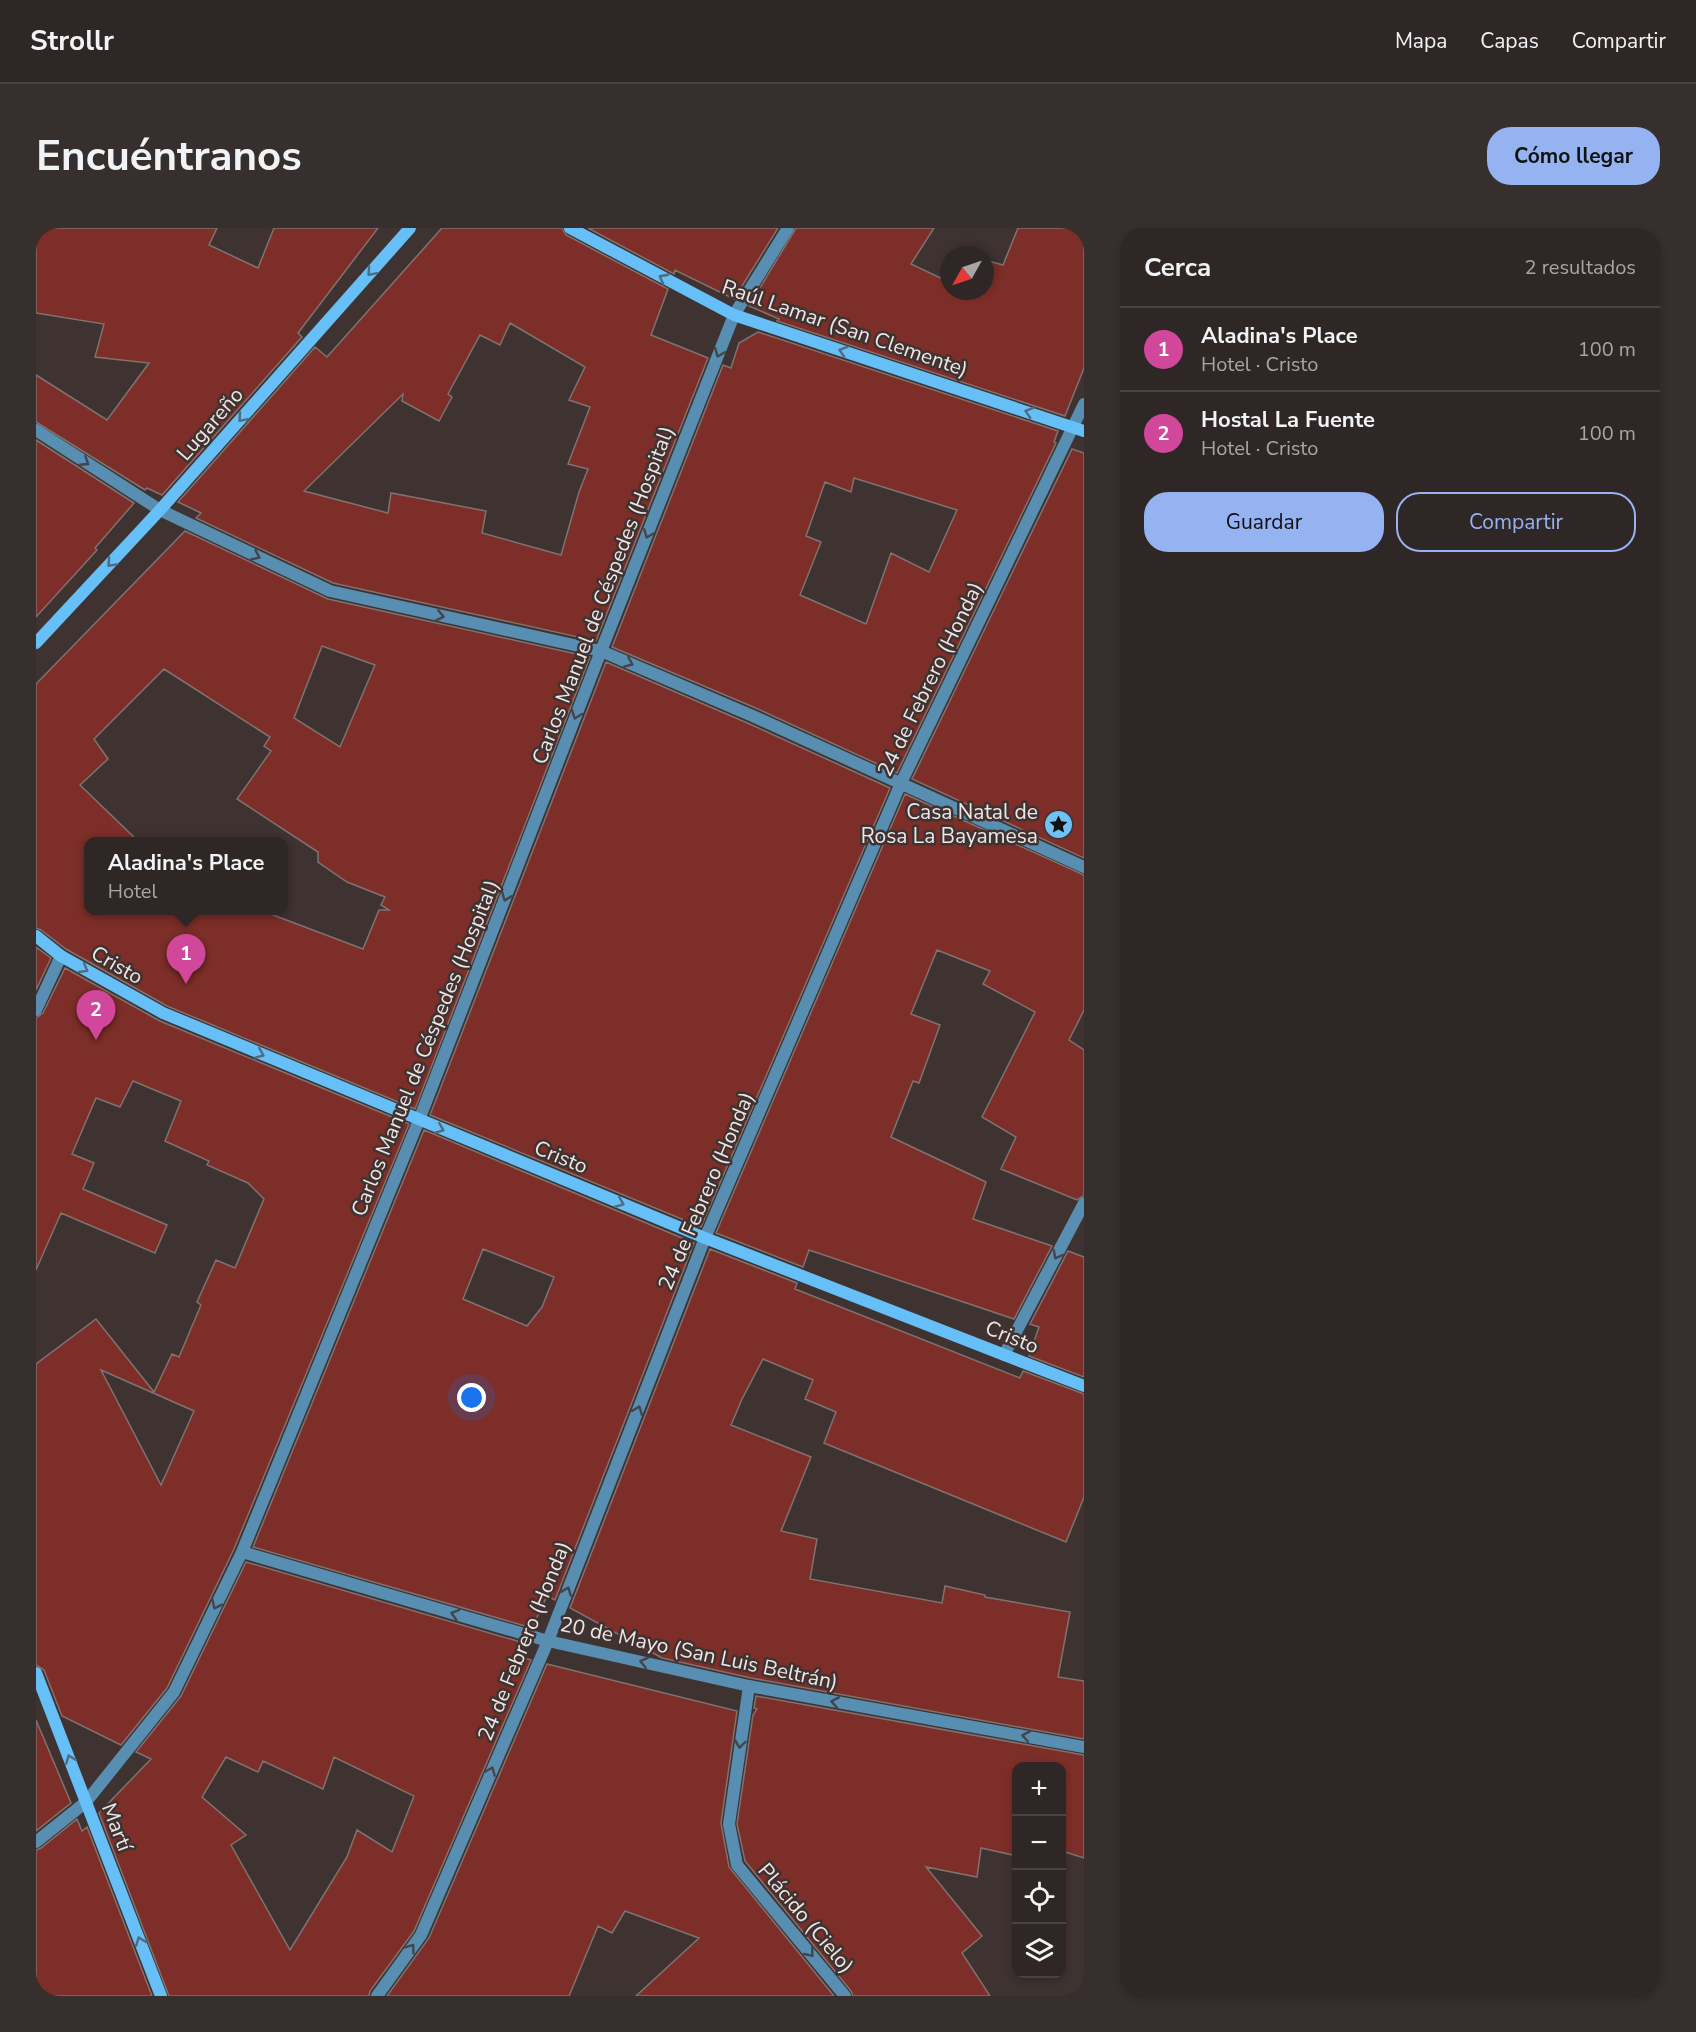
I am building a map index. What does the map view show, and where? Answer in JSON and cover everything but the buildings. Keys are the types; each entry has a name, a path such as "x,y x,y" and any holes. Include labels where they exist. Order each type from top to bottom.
{"street":[{"name":"Lugareño","path":"36,643 160,510 410,228"},
{"name":"Raúl Lamar (San Clemente)","path":"570,228 734,315 1079,429"},
{"name":"Carlos Manuel de Céspedes (Hospital)","path":"36,1842 86,1802 174,1692 242,1552 419,1120 734,315 788,228"},
{"name":"24 de Febrero (Honda)","path":"377,1996 421,1935 548,1641 705,1238 901,783 1079,429 1084,404"},
{"path":"36,430 160,510 330,591 601,651 755,717 1084,867"},
{"name":"Cristo","path":"36,936 61,956 163,1013 705,1238 1084,1386"},
{"path":"36,1010 61,956"},
{"path":"1004,1355 1084,1203"},
{"name":"20 de Mayo (San Luis Beltrán)","path":"242,1552 548,1641 749,1686 1084,1747"},
{"name":"Martí","path":"36,1673 161,1996"},
{"name":"Plácido (Cielo)","path":"749,1686 729,1824 737,1865 845,1996"}],"place":[{"name":"Casa Natal de Rosa La Bayamesa","path":"1059,824"},
{"name":"Aladina's Place","path":"186,984"},
{"name":"Hostal La Fuente","path":"96,1040"}]}
